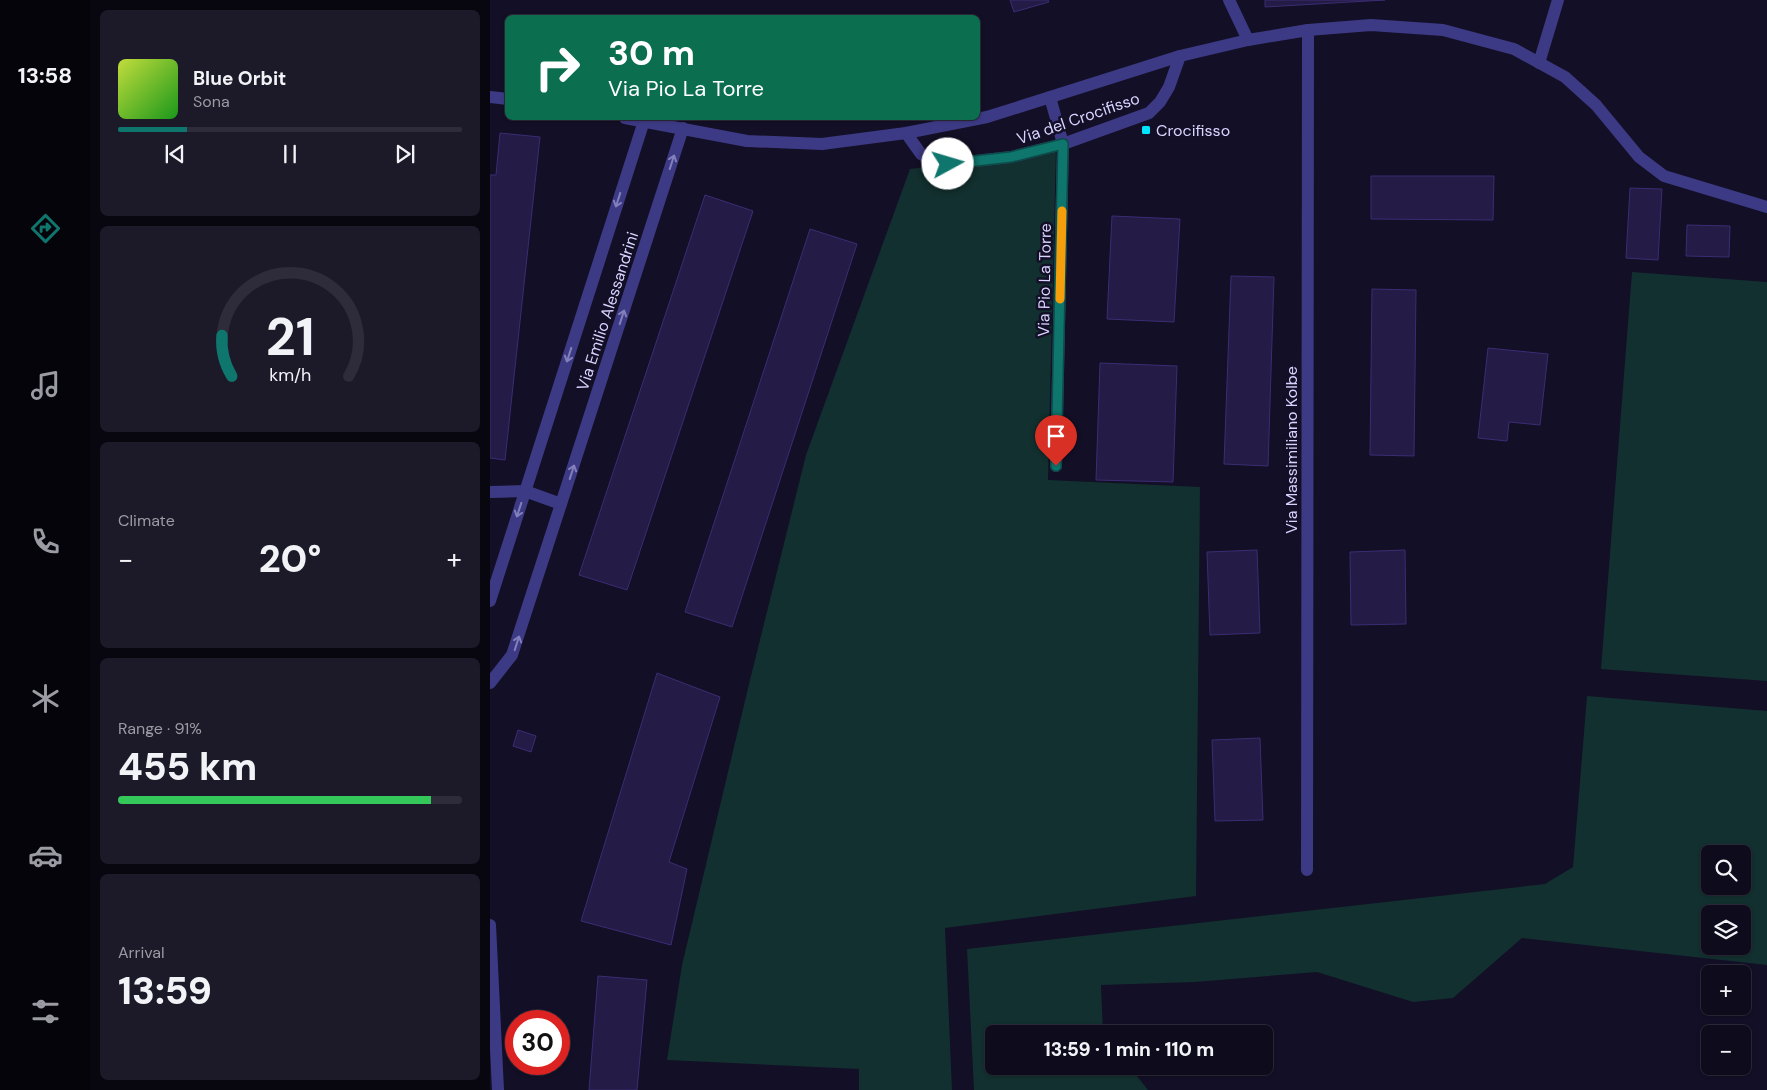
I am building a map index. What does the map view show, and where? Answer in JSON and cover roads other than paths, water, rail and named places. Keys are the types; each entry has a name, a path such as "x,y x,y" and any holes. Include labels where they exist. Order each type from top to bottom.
{"street":[{"path":"1229,0 1248,40"},
{"path":"1539,63 1558,0"},
{"name":"Via del Crocifisso","path":"980,118 1180,56 1248,40 1308,30 1371,25 1443,30 1514,49 1565,77 1596,106 1639,156 1664,176 1767,207"},
{"name":"Via Massimiliano Kolbe","path":"1307,870 1308,30"},
{"name":"Via del Crocifisso","path":"906,133 921,154 930,160 948,164 1011,157 1063,144 1149,113 1160,102 1169,87 1180,56"},
{"path":"490,97 505,99"},
{"name":"Via Pio La Torre","path":"1050,97 1063,144 1056,466"},
{"name":"Via del Crocifisso","path":"638,120 747,140 822,144 906,133 972,120"},
{"name":"Via Emilio Alessandrini","path":"490,601 644,121"},
{"name":"Via Emilio Alessandrini","path":"490,683 512,656 683,128"},
{"path":"490,492 525,491 562,504"},
{"path":"490,925 498,1090"}],"place":[{"name":"Crocifisso","path":"1146,130"}]}
